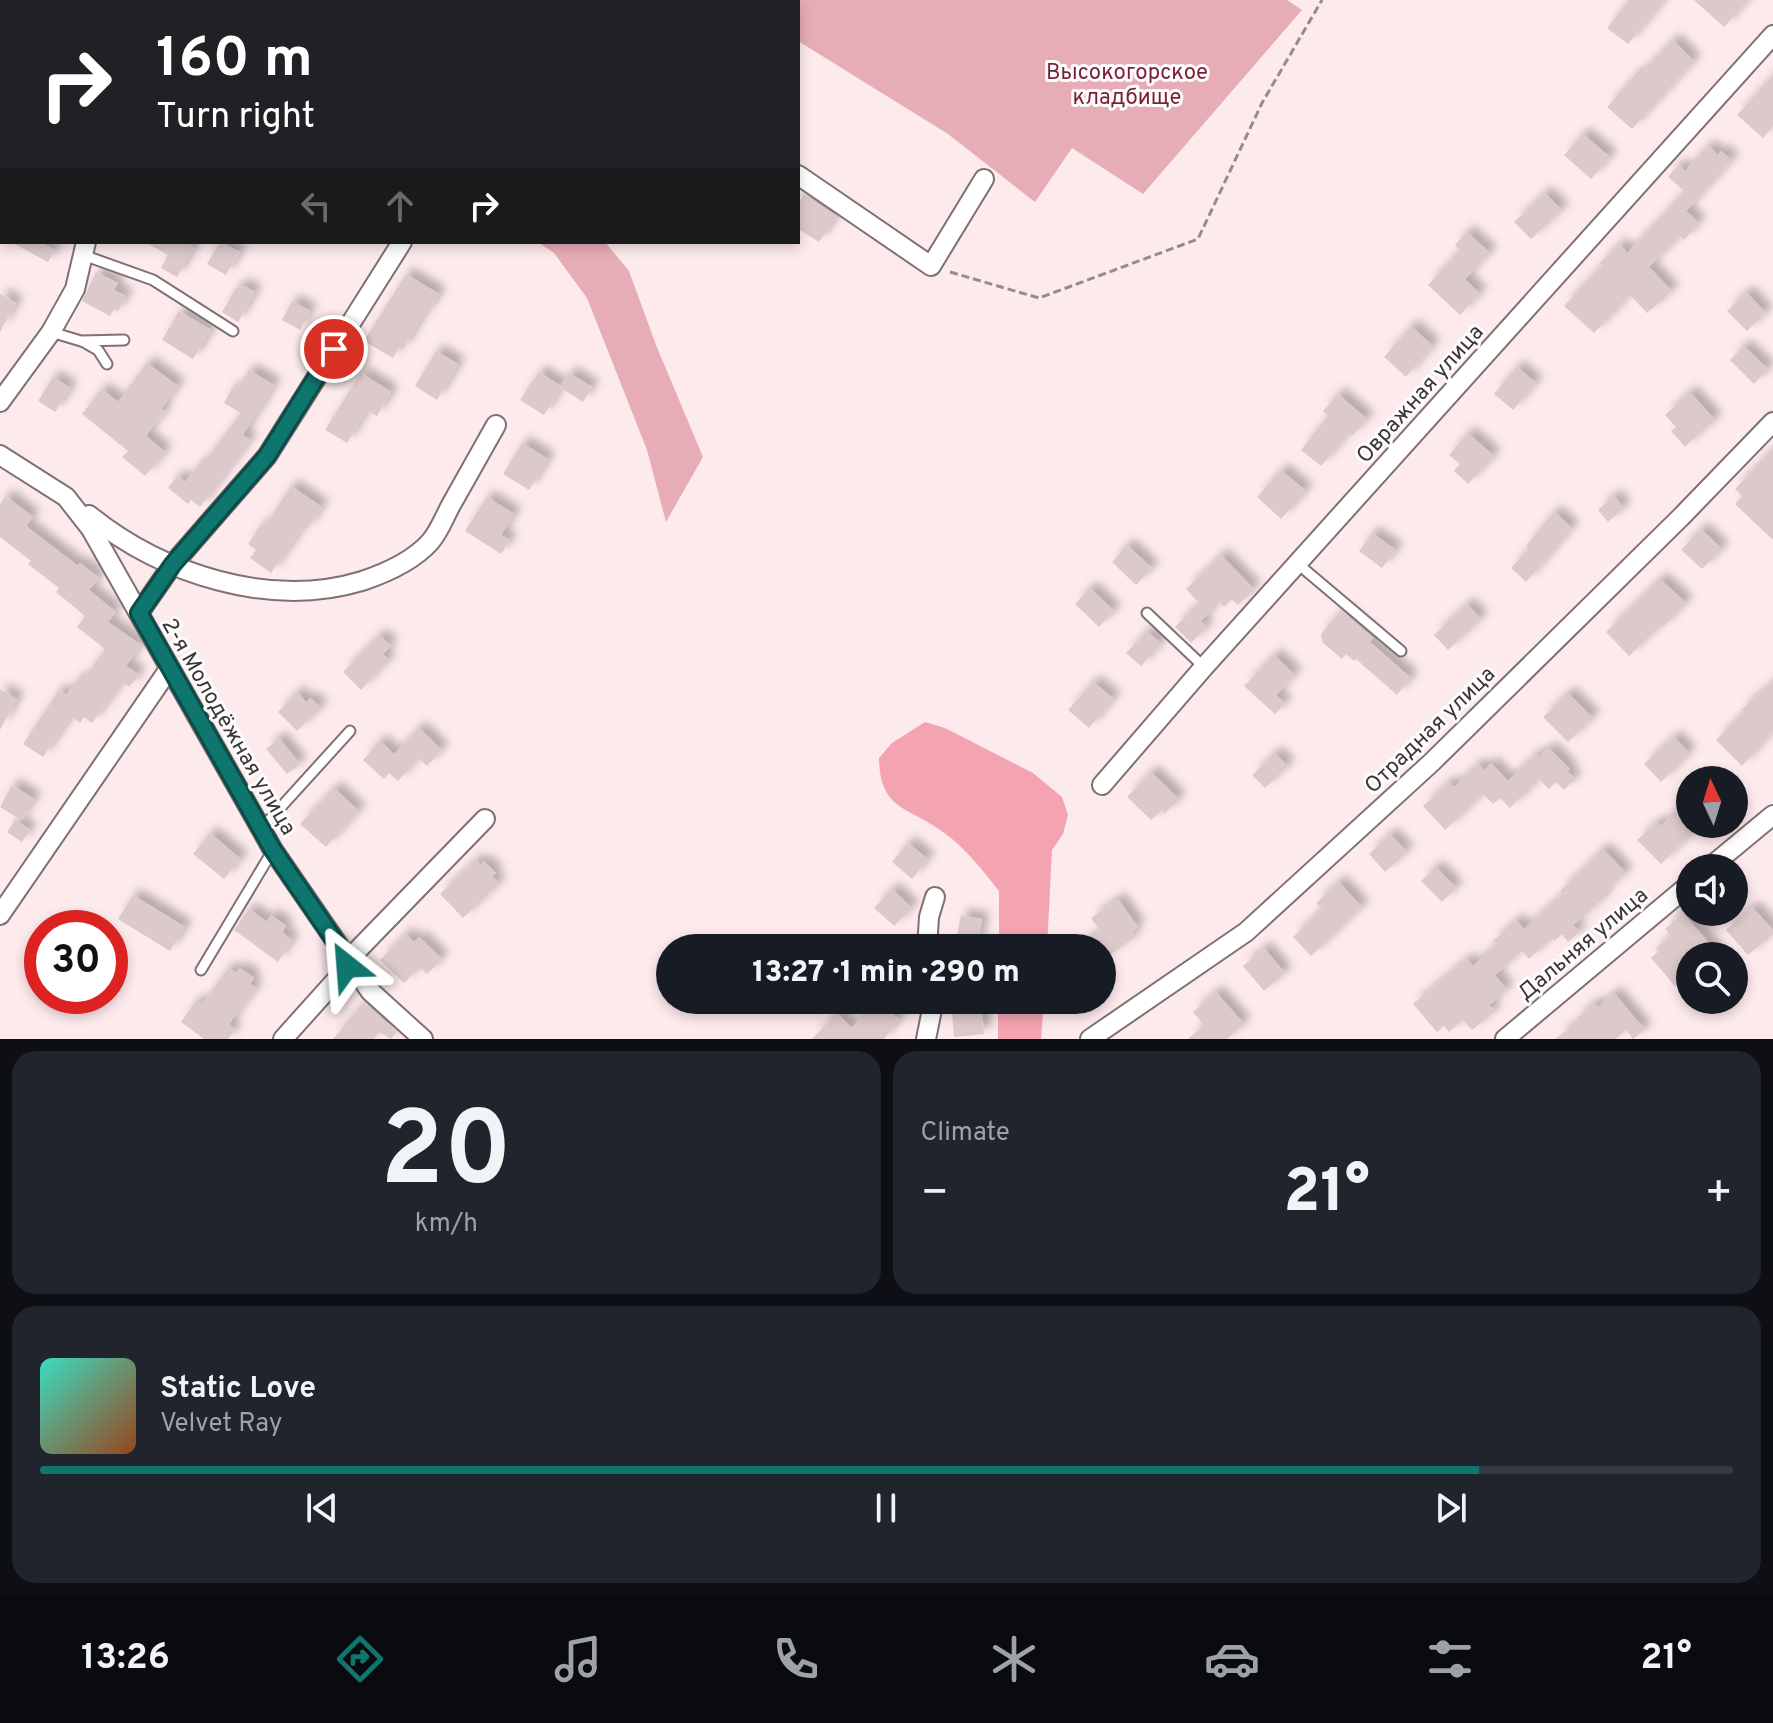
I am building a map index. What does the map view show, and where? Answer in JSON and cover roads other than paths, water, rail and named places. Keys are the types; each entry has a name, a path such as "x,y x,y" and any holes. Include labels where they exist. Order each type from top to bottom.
{"street":[{"name":"Овражная улица","path":"1102,785 1204,667 1773,35"},
{"path":"800,176 931,266 984,179"},
{"path":"139,613 173,564 267,456 401,244"},
{"path":"0,402 51,332 75,289 85,248"},
{"name":"Отрадная улица","path":"1090,1039 1246,932 1432,762 1773,422"},
{"path":"66,497 111,533 173,564 228,583 296,591 339,588 383,574 431,541 496,425"},
{"name":"2-я Молодёжная улица","path":"0,455 66,497 91,529 273,850 370,991 423,1039"},
{"path":"0,915 169,669"},
{"path":"1726,854 1773,815"},
{"path":"283,1039 345,970 348,960 485,819"},
{"name":"Дальняя улица","path":"1505,1039 1676,896"},
{"path":"928,934 935,897"},
{"path":"926,1039 931,1014"}],"lane":[{"path":"85,248 153,280 233,331"},
{"path":"51,332 98,350 107,364"},
{"path":"81,341 124,340"},
{"path":"1298,564 1401,651"},
{"path":"1147,613 1204,667"},
{"path":"261,829 350,731"},
{"path":"201,970 273,850"}],"park label":[{"name":"Высокогорское кладбище","path":"1127,84"}]}
